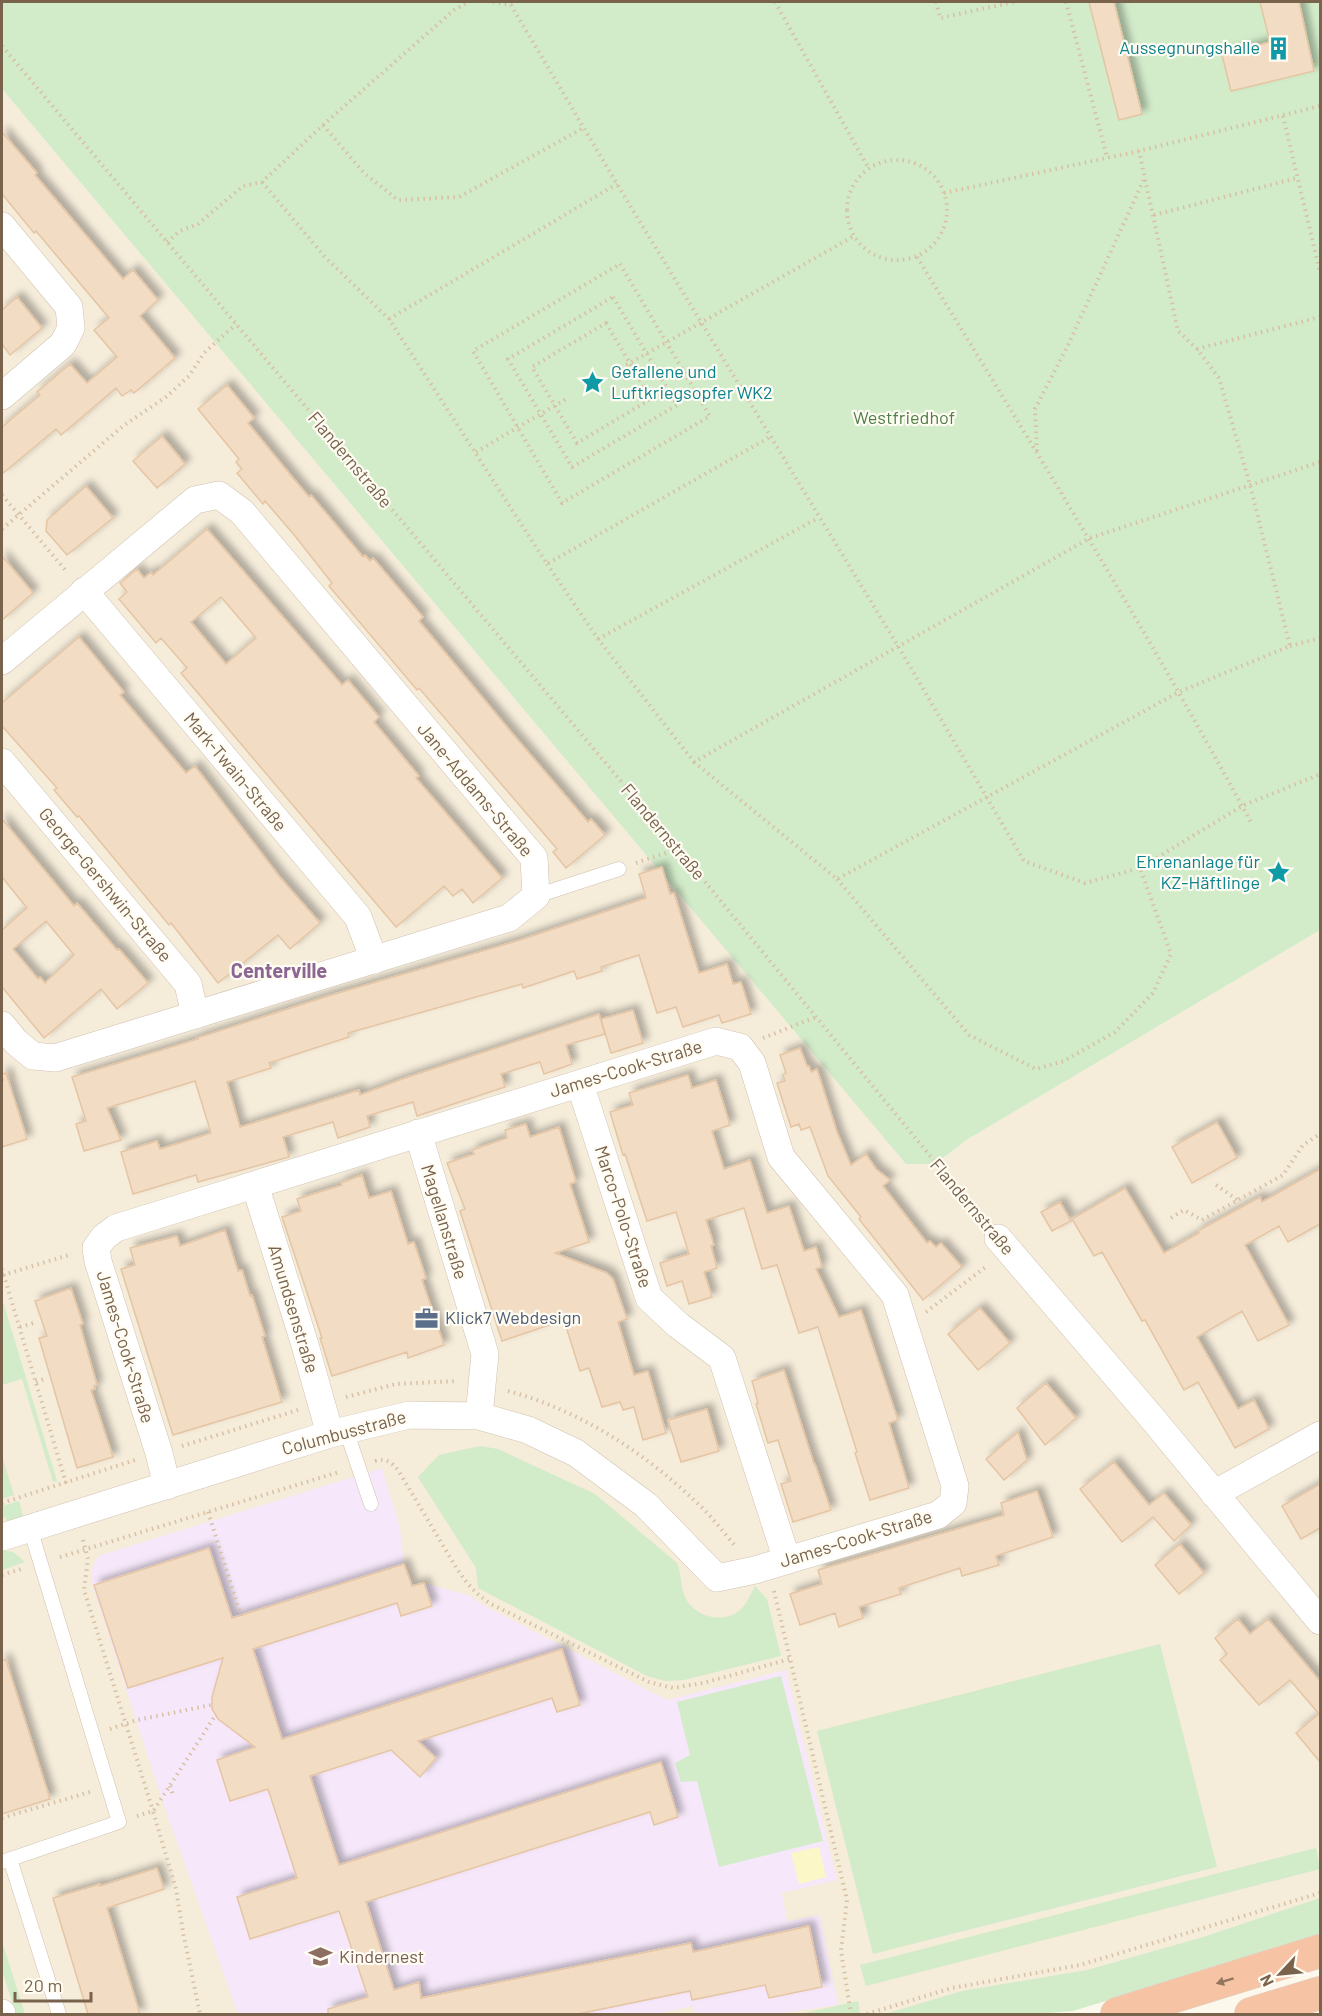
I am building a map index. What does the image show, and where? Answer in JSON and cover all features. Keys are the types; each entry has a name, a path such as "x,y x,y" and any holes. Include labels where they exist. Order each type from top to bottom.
{"highway":[{"path":"1117,2014 1320,1951"},
{"path":"1251,2014 1320,1993"}],"street":[{"path":"2,226 69,307 71,328 63,344 2,396"},
{"name":"Jane-Addams-Straße","path":"2,661 195,500 219,495 242,512 534,858 536,896"},
{"name":"Mark-Twain-Straße","path":"84,591 358,917 374,960"},
{"name":"George-Gershwin-Straße","path":"2,762 188,984 195,1015"},
{"path":"2,1025 16,1042 33,1056 55,1058 509,918 536,896"},
{"name":"James-Cook-Straße","path":"167,1486 159,1453 98,1261 96,1248 104,1237 116,1228 716,1041 740,1047 752,1062 781,1157 895,1295 955,1486 953,1503 938,1515 755,1570 717,1578"},
{"name":"Marco-Polo-Straße","path":"580,1084 649,1298 678,1325 722,1358 787,1560"},
{"name":"Magellanstraße","path":"417,1133 485,1354 479,1416"},
{"name":"Amundsenstraße","path":"255,1185 305,1344 338,1432"},
{"name":"Flandernstraße","path":"1004,1244 1320,1621"},
{"name":"Columbusstraße","path":"2,1537 338,1432 409,1415 479,1416 528,1430 576,1453 646,1504 717,1578"},
{"path":"1214,1494 1320,1435"}],"lane":[{"path":"536,896 619,869"},
{"path":"338,1432 358,1466 371,1504"},
{"path":"30,1528 120,1822 6,1860 59,2014"}],"path":[{"path":"167,242 180,231 198,224 243,186 262,182 322,124 453,10 469,2"},
{"path":"493,2 511,5 818,518 898,646 1024,861 1085,884 1140,868 1242,806 1320,776"},
{"path":"775,2 869,169"},
{"path":"936,2 940,18 1014,2"},
{"path":"1066,2 1107,157"},
{"name":"Flandernstraße","path":"2,46 678,849 1004,1244"},
{"path":"944,193 1139,151 1320,106"},
{"path":"1283,116 1320,272"},
{"path":"322,124 364,173 398,200 459,197 585,127"},
{"path":"1139,151 1178,331 1197,349 1219,378 1250,485 1290,646"},
{"path":"897,160 912,162 926,169 944,193 947,208 946,223 940,237 930,249 916,257 888,260 869,251 854,236 848,222 847,207 850,192 857,179 882,162 897,160"},
{"path":"1037,453 1035,409 1068,345 1145,177"},
{"path":"1154,215 1297,178"},
{"path":"262,182 325,257 389,319 598,639 694,762 837,879 969,1035 1036,1069 1064,1061 1115,1032 1153,993 1171,954 1140,868"},
{"path":"389,319 617,184"},
{"path":"621,368 854,236"},
{"path":"916,257 1090,538 1252,824"},
{"path":"620,264 666,342 710,416 562,503 473,351 620,264"},
{"path":"612,297 646,354 676,405 572,467 508,359 612,297"},
{"path":"1197,349 1320,317"},
{"path":"606,323 630,362 651,399 577,443 532,367 606,323"},
{"path":"2,529 123,426 166,397 189,376 204,353 236,324"},
{"path":"476,452 566,399"},
{"path":"547,564 770,436"},
{"path":"694,762 1090,538 1320,462"},
{"path":"2,495 84,591"},
{"path":"598,639 818,518"},
{"path":"837,879 1179,692 1290,646 1320,638"},
{"path":"619,869 678,849"},
{"path":"740,1047 816,1017"},
{"path":"1171,1218 1184,1210 1202,1220 1239,1201 1283,1175 1303,1145 1320,1134"},
{"path":"1216,1185 1239,1201"},
{"path":"904,1329 1004,1244"},
{"path":"3,1275 96,1248"},
{"path":"2,1269 88,1559 84,1590 176,1888 200,2014"},
{"path":"20,1328 37,1322"},
{"path":"36,1382 47,1378"},
{"path":"2,1575 381,1459 391,1462 398,1470 467,1585 478,1595 491,1604 650,1682 673,1688 790,1659"},
{"path":"2,1503 66,1483"},
{"path":"208,1512 241,1616"},
{"path":"220,1550 228,1548"},
{"path":"774,1592 847,1900 841,1951 851,2014"},
{"path":"125,1725 137,1720 211,1705"},
{"path":"120,1822 153,1811 215,1716"},
{"path":"169,1785 173,1795"},
{"path":"2,1818 109,1786"},
{"path":"867,2014 952,1988 1080,1965 1320,1893"}],"shaded area":[{"path":"2,89 906,1164 935,1164 968,1139 1320,930 1320,1917 966,2014 2,2014"},
{"path":"382,1468 400,1527 404,1564 412,1586 424,1583 470,1596 485,1606 667,1700 786,1670 837,1880 782,1893 787,1921 820,1915 838,2005 775,2014 695,2014 693,2006 655,2014 238,2014 162,1800 92,1584 91,1571 98,1556"}],"green space":[{"name":"Westfriedhof","path":"2,2 1320,2 1320,930 968,1139 935,1164 906,1164 2,89"},
{"path":"2,1298 57,1481 53,1482 22,1379 2,1385"},
{"path":"480,1446 498,1449 595,1494 677,1563 686,1599 694,1609 719,1618 736,1613 746,1603 755,1586 767,1599 781,1656 684,1680 665,1681 647,1676 478,1588 476,1568 418,1477 439,1455"},
{"path":"2,1456 14,1495 2,1499"},
{"path":"19,1501 24,1519 9,1524 5,1517 2,1518 2,1506"},
{"path":"2,1550 13,1552 25,1562 2,1570"},
{"path":"1160,1644 1217,1867 873,1954 817,1731"},
{"path":"781,1676 823,1841 719,1867 697,1781 681,1782 675,1763 690,1755 677,1702"},
{"path":"1316,1848 1320,1869 866,1986 860,1965"},
{"path":"1320,1898 1320,1935 1073,2011 1035,2014 885,2014 962,1991 1087,1970 1200,1938"},
{"path":"2,1941 25,2014 16,2014 2,1970"},
{"path":"858,2001 860,2014 800,2014"}],"sand":[{"path":"819,1847 826,1877 799,1884 791,1853"}],"building":[{"path":"1089,2 1114,2 1142,114 1119,120"},
{"name":"Aussegnungshalle","path":"1260,2 1299,2 1314,71 1231,91 1222,55 1270,42"},
{"path":"2,132 37,173 35,175 123,279 133,270 158,300 140,316 175,358 134,393 131,390 122,396 116,388 61,435 56,429 2,474 2,427 40,395 37,392 70,364 87,383 117,357 94,330 109,318 2,194"},
{"path":"17,297 42,328 10,355 2,344 2,310"},
{"path":"227,385 254,418 248,423 293,478 309,497 311,495 363,557 365,555 370,561 373,558 423,617 419,621 512,733 588,822 591,819 605,835 566,868 553,852 557,849 419,688 417,690 329,586 332,583 295,536 265,501 263,504 237,473 242,469 236,462 239,459 198,409"},
{"path":"162,436 185,464 157,488 133,461"},
{"path":"86,486 113,518 67,555 46,531 47,520"},
{"path":"207,529 342,685 348,680 379,717 374,722 419,776 416,778 502,878 473,903 462,889 453,896 444,886 396,927 181,673 187,668 161,638 156,643 119,599 127,592 120,583 137,569 144,578 151,572 153,575","holes":["221,597 256,638 226,664 191,622"]},
{"path":"2,556 33,593 2,620"},
{"path":"79,637 124,692 120,695 186,773 195,766 279,876 320,923 290,949 278,935 218,983 171,923 169,925 79,816 77,817 54,790 57,788 2,726 2,703"},
{"path":"2,819 74,906 77,903 148,983 117,1009 101,989 44,1038 2,987 2,930 27,908 2,877","holes":["46,921 74,955 45,983 40,977 38,979 13,949"]},
{"path":"662,867 670,894 674,893 699,973 727,964 733,984 741,982 751,1014 722,1023 719,1015 683,1027 676,1007 657,1013 639,955 601,967 602,971 577,979 574,971 523,988 522,984 348,1033 349,1037 269,1063 271,1068 227,1082 240,1127 359,1090 360,1095 599,1014 605,1034 566,1045 572,1064 544,1074 540,1062 501,1074 505,1087 417,1116 413,1102 367,1116 370,1127 338,1138 333,1122 283,1137 289,1157 198,1182 196,1175 133,1194 121,1152 157,1141 160,1149 211,1133 195,1081 107,1108 121,1140 84,1151 76,1124 86,1121 72,1077 328,996 520,940 646,898 639,874"},
{"path":"633,1010 643,1043 611,1053 601,1019"},
{"path":"800,1048 811,1072 817,1069 837,1132 851,1165 866,1154 876,1169 890,1180 883,1186 927,1243 930,1241 936,1247 941,1243 962,1267 923,1300 828,1176 810,1127 801,1130 799,1124 791,1127 777,1083 785,1081 783,1075 786,1073 780,1055"},
{"path":"6,1073 27,1139 2,1147 2,1074"},
{"path":"688,1075 692,1088 716,1080 730,1125 712,1131 724,1169 750,1160 767,1213 789,1206 804,1251 816,1247 822,1267 816,1269 839,1317 861,1310 898,1420 889,1423 909,1488 870,1500 818,1327 799,1333 777,1265 762,1269 744,1208 706,1220 714,1245 711,1246 717,1268 704,1272 712,1297 689,1304 682,1281 667,1286 660,1263 689,1254 676,1212 647,1221 610,1112 633,1105 629,1093"},
{"path":"1217,1122 1237,1158 1192,1183 1172,1147"},
{"path":"526,1124 530,1137 559,1127 576,1182 570,1184 589,1242 555,1253 607,1273 613,1279 627,1319 618,1322 634,1375 648,1371 666,1433 643,1440 634,1407 623,1410 620,1402 602,1407 589,1368 580,1371 564,1320 502,1341 460,1211 465,1209 447,1163 474,1154 472,1150 507,1138 505,1130"},
{"path":"1320,1169 1320,1224 1288,1242 1279,1226 1245,1245 1289,1325 1258,1341 1242,1311 1197,1337 1238,1409 1254,1400 1269,1429 1235,1448 1198,1382 1184,1390 1145,1320 1142,1321 1102,1252 1094,1256 1072,1219 1125,1188 1164,1253 1199,1233 1198,1231 1260,1197 1262,1202"},
{"path":"362,1175 369,1198 391,1191 408,1244 414,1242 426,1278 422,1280 444,1345 408,1358 407,1352 332,1376 320,1338 322,1338 282,1217 301,1211 297,1199 342,1185 341,1183"},
{"path":"1060,1202 1071,1221 1052,1231 1041,1212"},
{"path":"225,1230 238,1271 242,1270 250,1296 252,1295 282,1402 173,1435 121,1269 135,1265 130,1248 177,1236 180,1246"},
{"path":"71,1288 83,1324 80,1325 97,1385 91,1390 113,1457 77,1468 39,1338 47,1336 35,1301"},
{"path":"980,1308 1010,1343 978,1370 948,1334"},
{"path":"784,1370 831,1510 793,1522 781,1484 791,1481 778,1440 768,1443 756,1404 758,1403 752,1381"},
{"path":"1046,1383 1076,1418 1045,1445 1017,1408"},
{"path":"707,1409 719,1451 681,1462 668,1420"},
{"path":"1018,1432 1027,1460 1004,1480 986,1459"},
{"path":"1114,1462 1149,1505 1164,1493 1191,1525 1174,1541 1153,1517 1122,1542 1080,1489"},
{"path":"1320,1484 1320,1528 1301,1539 1282,1506"},
{"path":"1037,1491 1053,1537 996,1556 999,1565 962,1576 960,1568 899,1588 901,1594 859,1607 863,1618 839,1627 835,1613 800,1625 790,1594 822,1584 818,1570 1004,1515 1001,1503"},
{"path":"1180,1544 1204,1573 1179,1594 1155,1565"},
{"path":"209,1548 232,1618 404,1564 412,1586 424,1583 432,1606 401,1616 397,1603 253,1649 282,1739 562,1649 580,1705 557,1712 552,1698 418,1741 436,1758 420,1777 391,1750 310,1776 339,1865 661,1762 678,1817 654,1825 650,1812 366,1902 394,1990 419,1982 421,1998 691,1943 693,1952 809,1926 822,1987 769,1998 765,1985 692,2000 690,1991 578,2014 328,2014 328,2009 368,1997 339,1911 250,1939 237,1897 297,1878 268,1789 230,1801 217,1760 255,1747 218,1719 212,1709 212,1697 223,1658 128,1688 94,1585"},
{"path":"1238,1619 1250,1634 1268,1619 1320,1681 1320,1762 1296,1733 1319,1714 1290,1680 1259,1705 1220,1660 1227,1654 1215,1638"},
{"path":"2,1660 6,1660 50,1799 2,1814"},
{"path":"157,1868 164,1889 107,1908 140,2014 88,2014 53,1898"}],"place":[{"name":"Aussegnungshalle","path":"1278,48"},
{"name":"Gefallene und Luftkriegsopfer WK2","path":"593,382"},
{"name":"Ehrenanlage für KZ-Häftlinge","path":"1278,872"},
{"name":"Klick7 Webdesign","path":"427,1318"},
{"name":"Kindernest","path":"321,1957"}],"district":[{"name":"Centerville","path":"279,971"}]}
